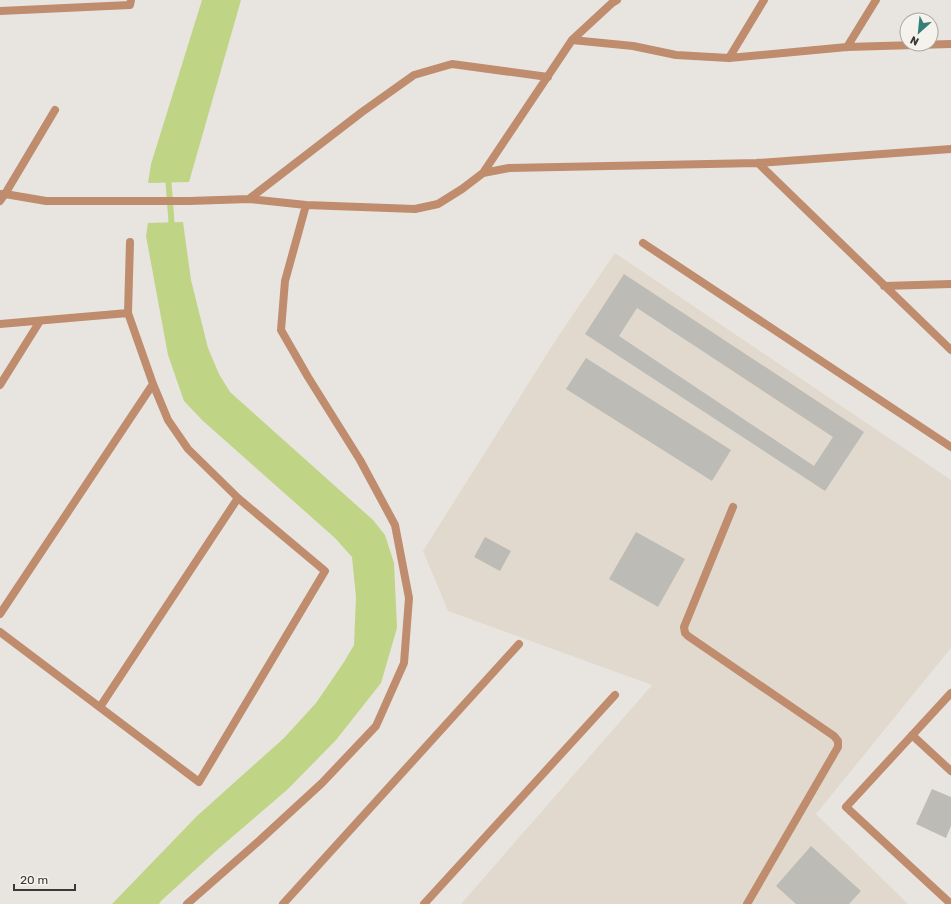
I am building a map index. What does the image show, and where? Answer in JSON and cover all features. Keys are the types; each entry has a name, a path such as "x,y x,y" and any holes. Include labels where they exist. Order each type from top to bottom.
{"street":[{"path":"0,11 130,5 131,0"},
{"path":"55,110 2,196 46,201 189,201 249,199 306,205 414,209 438,204 462,190 483,173 572,40 617,0"},
{"path":"729,58 764,0"},
{"path":"847,47 876,0"},
{"path":"572,40 633,46 676,55 729,58 847,47 951,44"},
{"path":"249,199 362,112 414,75 452,64 548,77"},
{"path":"483,173 508,168 758,163 951,149"},
{"path":"758,163 951,350"},
{"path":"187,904 322,783 376,726 404,664 409,598 395,525 360,460 308,377 281,330 285,281 306,205"},
{"path":"0,632 199,782 325,571 238,498 188,449 168,420 153,384 128,313 130,242"},
{"path":"643,243 951,447"},
{"path":"884,286 951,284"},
{"path":"0,324 128,313"},
{"path":"0,385 40,321"},
{"path":"0,614 153,384"},
{"path":"100,707 238,498"},
{"path":"733,507 684,627 685,633 834,736 838,741 838,747 747,904"},
{"path":"283,904 519,644"},
{"path":"951,693 846,807 951,904"},
{"path":"424,904 615,695"},
{"path":"912,735 951,771"}],"shaded area":[{"path":"202,0 241,0 189,182 148,183 151,164"},
{"path":"183,222 191,280 208,348 219,374 230,392 373,520 385,535 394,563 397,628 381,683 336,740 288,789 217,850 159,904 112,904 197,816 284,738 316,703 354,645 356,597 352,557 335,538 202,420 184,401 168,355 146,236 148,223"},
{"path":"615,253 951,480 951,648 816,814 908,904 461,904 652,685 448,611 423,551 557,338"}],"building":[{"path":"624,274 864,432 825,491 585,334","holes":["637,308 833,437 814,466 619,336"]},
{"path":"586,358 731,450 712,481 566,389"},
{"path":"636,532 685,559 658,607 609,579"},
{"path":"485,537 511,551 500,571 474,557"},
{"path":"932,789 951,797 951,826 946,838 916,824"},
{"path":"811,846 861,891 849,904 796,904 776,886"}],"waterway":[{"path":"168,176 172,229"}]}
